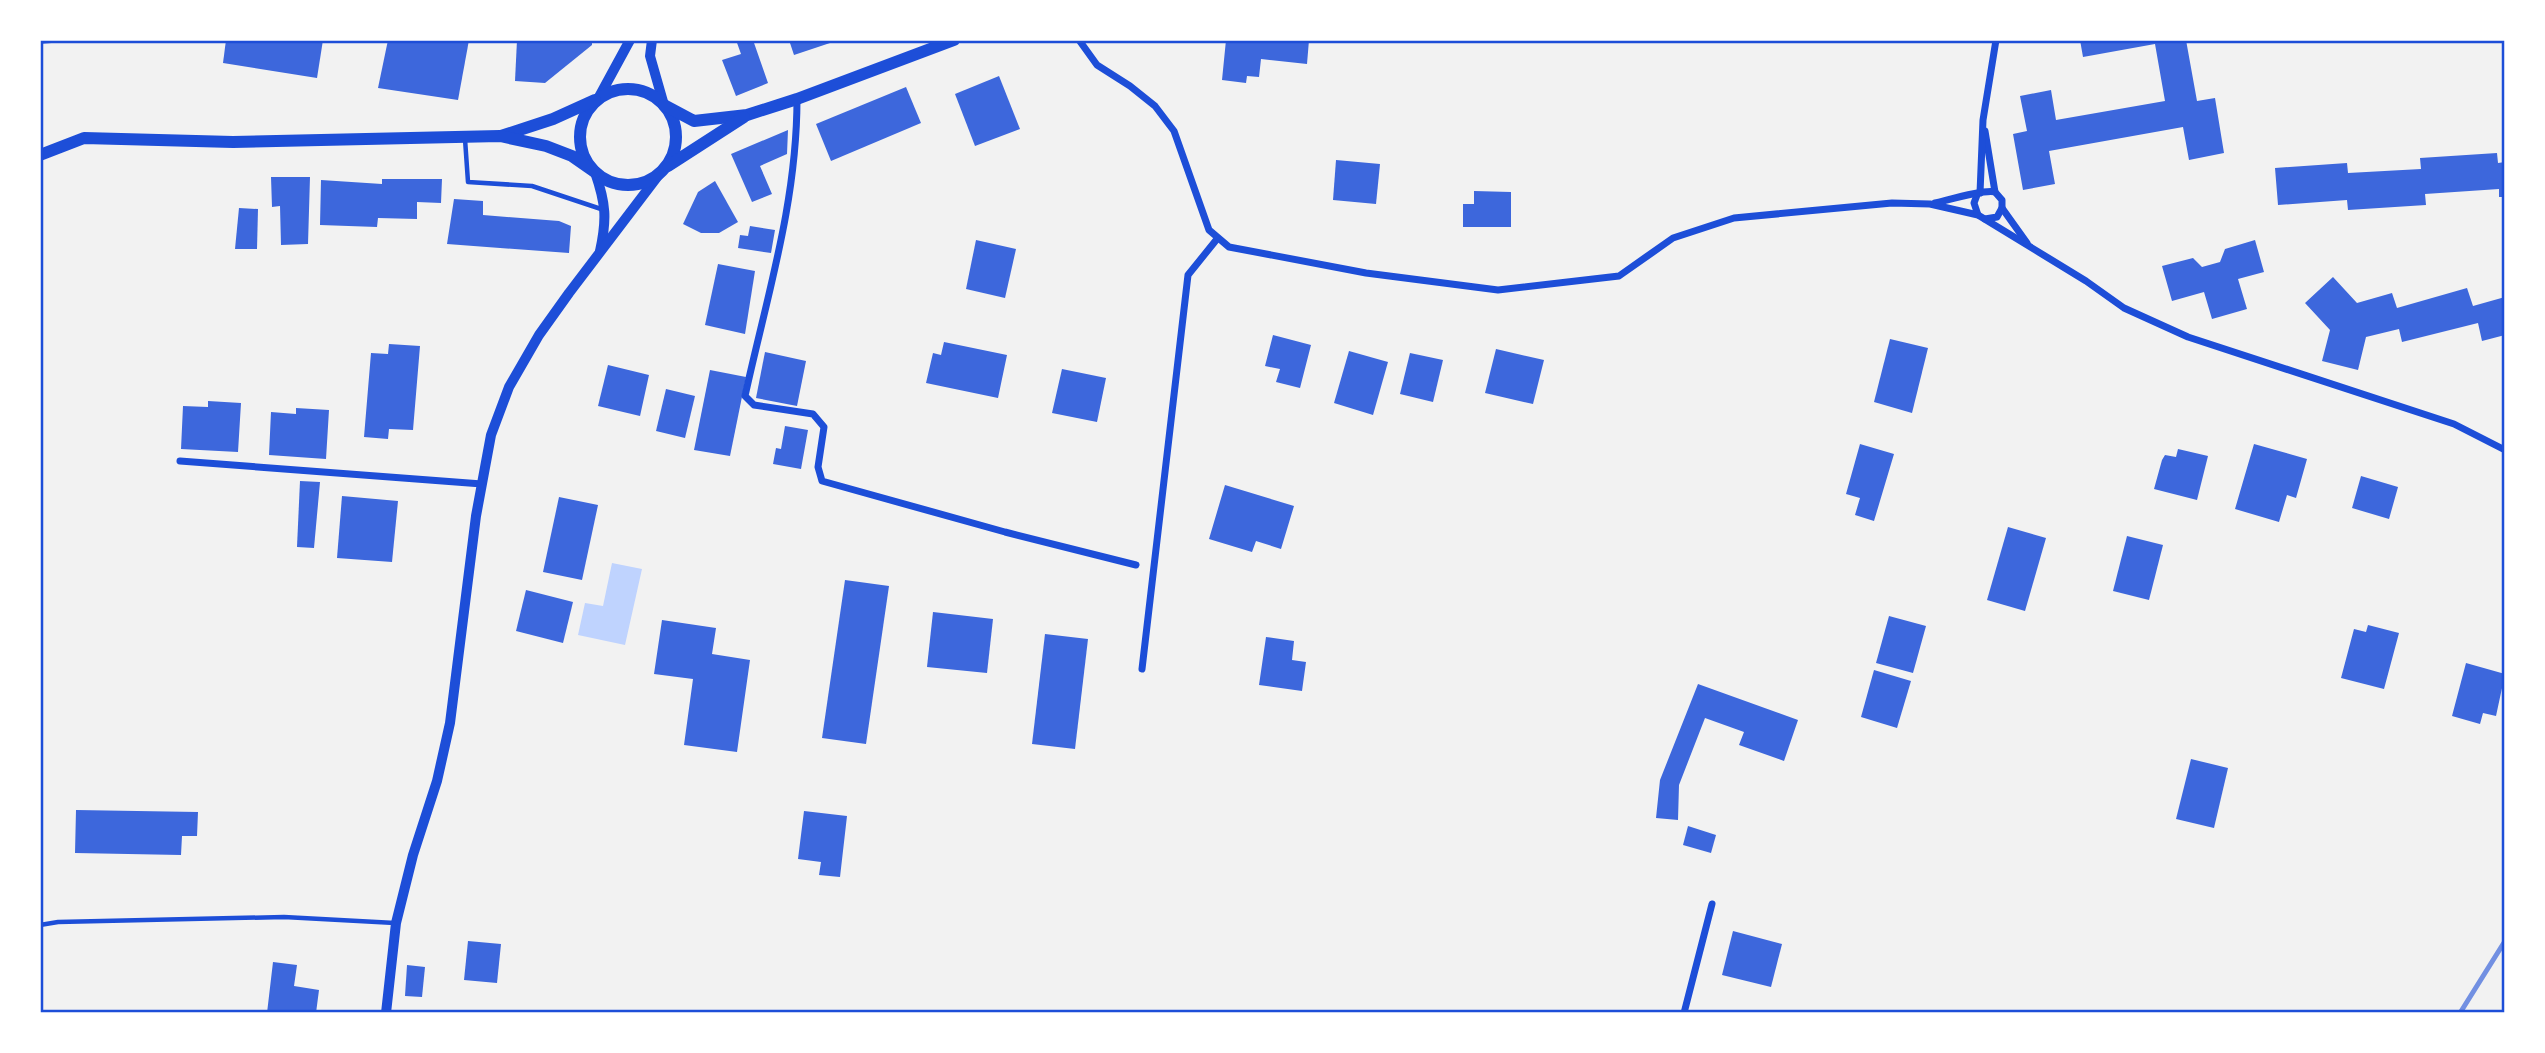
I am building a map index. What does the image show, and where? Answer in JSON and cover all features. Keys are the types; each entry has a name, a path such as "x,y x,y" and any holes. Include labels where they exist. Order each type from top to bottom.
{"main road":[{"path":"40,155 84,138 233,142 500,136 552,119 612,91 635,89 650,94 694,121 747,115 954,40"},
{"path":"595,172 583,155 579,132 584,117 599,97"},
{"path":"664,105 674,125 676,140 672,155 664,168"},
{"path":"500,136 546,146 572,156 610,182 630,185 650,179 747,115"}],"street":[{"path":"599,97 630,40"},
{"path":"652,40 650,56 664,105"},
{"path":"1079,40 1097,65 1155,106 1174,131 1209,230 1229,247 1366,273 1497,290 1619,276 1674,238 1734,218 1892,203 1930,204 1981,217 1997,217 2002,208 2002,200 1995,192 1983,120"},
{"path":"1996,40 1983,120 1979,194 1974,203 1981,217 2124,308 2188,337 2454,424 2505,450"},
{"path":"797,99 797,146 785,222 745,396 754,405 813,414 824,427 818,467 822,481 1136,565"},
{"path":"386,1013 396,923 413,855 437,781 450,723 491,435 509,387 539,335 664,168"},
{"path":"595,172 606,221 599,255"},
{"path":"1930,204 1985,191 1995,192"},
{"path":"2002,208 2029,246"},
{"path":"1142,669 1188,275 1217,239"},
{"path":"180,461 482,484"},
{"path":"1684,1013 1712,904"}],"lane":[{"path":"465,138 468,182 532,186 605,211"},
{"path":"40,925 58,922 284,917 396,923"}],"water":[{"path":"612,563 642,569 625,645 578,635 585,603 603,606"}],"building":[{"path":"40,40 63,40 63,42 40,44"},
{"path":"226,40 323,40 317,78 223,63"},
{"path":"388,40 469,40 458,100 378,88"},
{"path":"517,40 592,40 592,45 545,83 515,81"},
{"path":"736,40 753,40 768,83 736,96 722,60 741,54"},
{"path":"789,40 836,40 836,41 794,55"},
{"path":"1226,40 1309,40 1307,64 1261,59 1259,77 1247,76 1246,83 1222,80"},
{"path":"2080,40 2186,40 2197,101 2215,98 2224,153 2189,160 2183,127 2049,151 2055,184 2023,190 2013,134 2027,131 2020,96 2051,90 2056,120 2165,101 2155,44 2083,57"},
{"path":"999,76 1020,129 975,146 955,94"},
{"path":"906,87 921,123 831,161 816,124"},
{"path":"788,130 787,154 760,166 772,194 752,202 731,154"},
{"path":"2497,153 2498,163 2505,162 2505,197 2499,197 2499,189 2425,194 2426,205 2348,210 2347,200 2278,205 2275,168 2347,163 2348,173 2421,169 2420,158"},
{"path":"1336,160 1380,164 1376,204 1333,200"},
{"path":"271,177 310,177 308,244 281,245 280,206 272,207"},
{"path":"382,179 442,179 441,203 417,202 417,219 378,218 377,227 320,225 321,180 382,184"},
{"path":"715,181 738,222 719,233 701,233 683,224 698,192"},
{"path":"1474,191 1511,192 1511,227 1463,227 1463,204 1474,204"},
{"path":"454,199 483,201 483,215 559,221 571,226 569,253 447,244"},
{"path":"239,208 258,209 257,249 235,249"},
{"path":"750,226 775,230 771,253 738,248 740,235 748,236"},
{"path":"976,240 1016,249 1005,298 966,289"},
{"path":"2255,240 2264,272 2238,279 2247,309 2212,319 2204,292 2172,301 2162,266 2193,258 2202,267 2220,262 2225,249"},
{"path":"718,264 755,271 745,334 705,325"},
{"path":"2333,277 2357,303 2392,293 2397,308 2467,288 2473,306 2505,297 2505,335 2482,341 2478,323 2402,342 2399,329 2366,337 2358,370 2322,361 2330,330 2305,303"},
{"path":"1273,335 1311,345 1300,388 1276,382 1280,369 1265,366"},
{"path":"1890,339 1928,348 1912,413 1874,402"},
{"path":"944,342 1007,355 998,398 926,383 933,353 941,355"},
{"path":"389,344 420,346 413,430 389,429 388,439 364,437 371,353 388,354"},
{"path":"1496,349 1544,360 1533,404 1485,393"},
{"path":"1349,351 1388,362 1373,415 1334,403"},
{"path":"765,352 806,361 797,406 756,398"},
{"path":"1410,353 1443,360 1433,402 1400,394"},
{"path":"608,365 649,375 640,416 598,406"},
{"path":"1062,369 1106,378 1097,422 1052,413"},
{"path":"710,370 746,377 730,456 694,450"},
{"path":"666,389 695,396 685,438 656,431"},
{"path":"208,401 241,403 238,452 181,449 183,406 208,407"},
{"path":"296,408 329,410 326,459 269,455 271,412 296,414"},
{"path":"785,426 808,430 801,469 773,464 776,448 781,449"},
{"path":"1860,444 1894,454 1874,521 1855,515 1860,498 1846,494"},
{"path":"2254,444 2307,459 2296,498 2287,495 2279,522 2235,509"},
{"path":"2178,449 2208,456 2197,500 2154,489 2165,455 2176,457"},
{"path":"2361,476 2398,487 2389,519 2352,508"},
{"path":"300,481 320,482 314,548 297,547"},
{"path":"1225,485 1294,506 1281,549 1256,541 1252,552 1209,539"},
{"path":"342,496 398,501 392,562 337,558"},
{"path":"559,497 598,505 582,580 543,572"},
{"path":"2008,527 2046,538 2025,611 1987,600"},
{"path":"2127,536 2163,545 2149,600 2113,591"},
{"path":"845,580 889,586 866,744 822,738"},
{"path":"526,590 573,602 563,643 516,631"},
{"path":"933,612 993,619 987,673 927,667"},
{"path":"1889,616 1926,626 1913,673 1876,663"},
{"path":"662,620 716,628 712,654 750,660 737,752 684,745 693,679 654,674"},
{"path":"2368,625 2399,633 2384,689 2341,678 2354,629 2366,632"},
{"path":"1045,634 1088,639 1075,749 1032,744"},
{"path":"1266,637 1294,641 1292,660 1306,662 1302,691 1259,685"},
{"path":"2466,663 2505,674 2496,716 2483,713 2480,724 2452,716"},
{"path":"1874,670 1911,681 1897,728 1861,717"},
{"path":"1698,684 1798,720 1784,761 1739,745 1744,732 1705,718 1679,785 1678,820 1656,818 1660,780"},
{"path":"2191,759 2228,768 2214,828 2176,819"},
{"path":"76,810 198,812 197,836 182,836 181,855 75,853"},
{"path":"804,811 847,816 840,877 819,875 821,862 798,859"},
{"path":"1688,826 1716,835 1711,853 1683,845"},
{"path":"1733,931 1782,944 1771,987 1722,975"},
{"path":"468,941 501,944 497,983 464,980"},
{"path":"273,962 297,965 294,986 319,990 316,1013 267,1013"},
{"path":"407,965 425,967 422,997 405,996"}],"railway":[{"path":"2460,1013 2505,941"}]}
